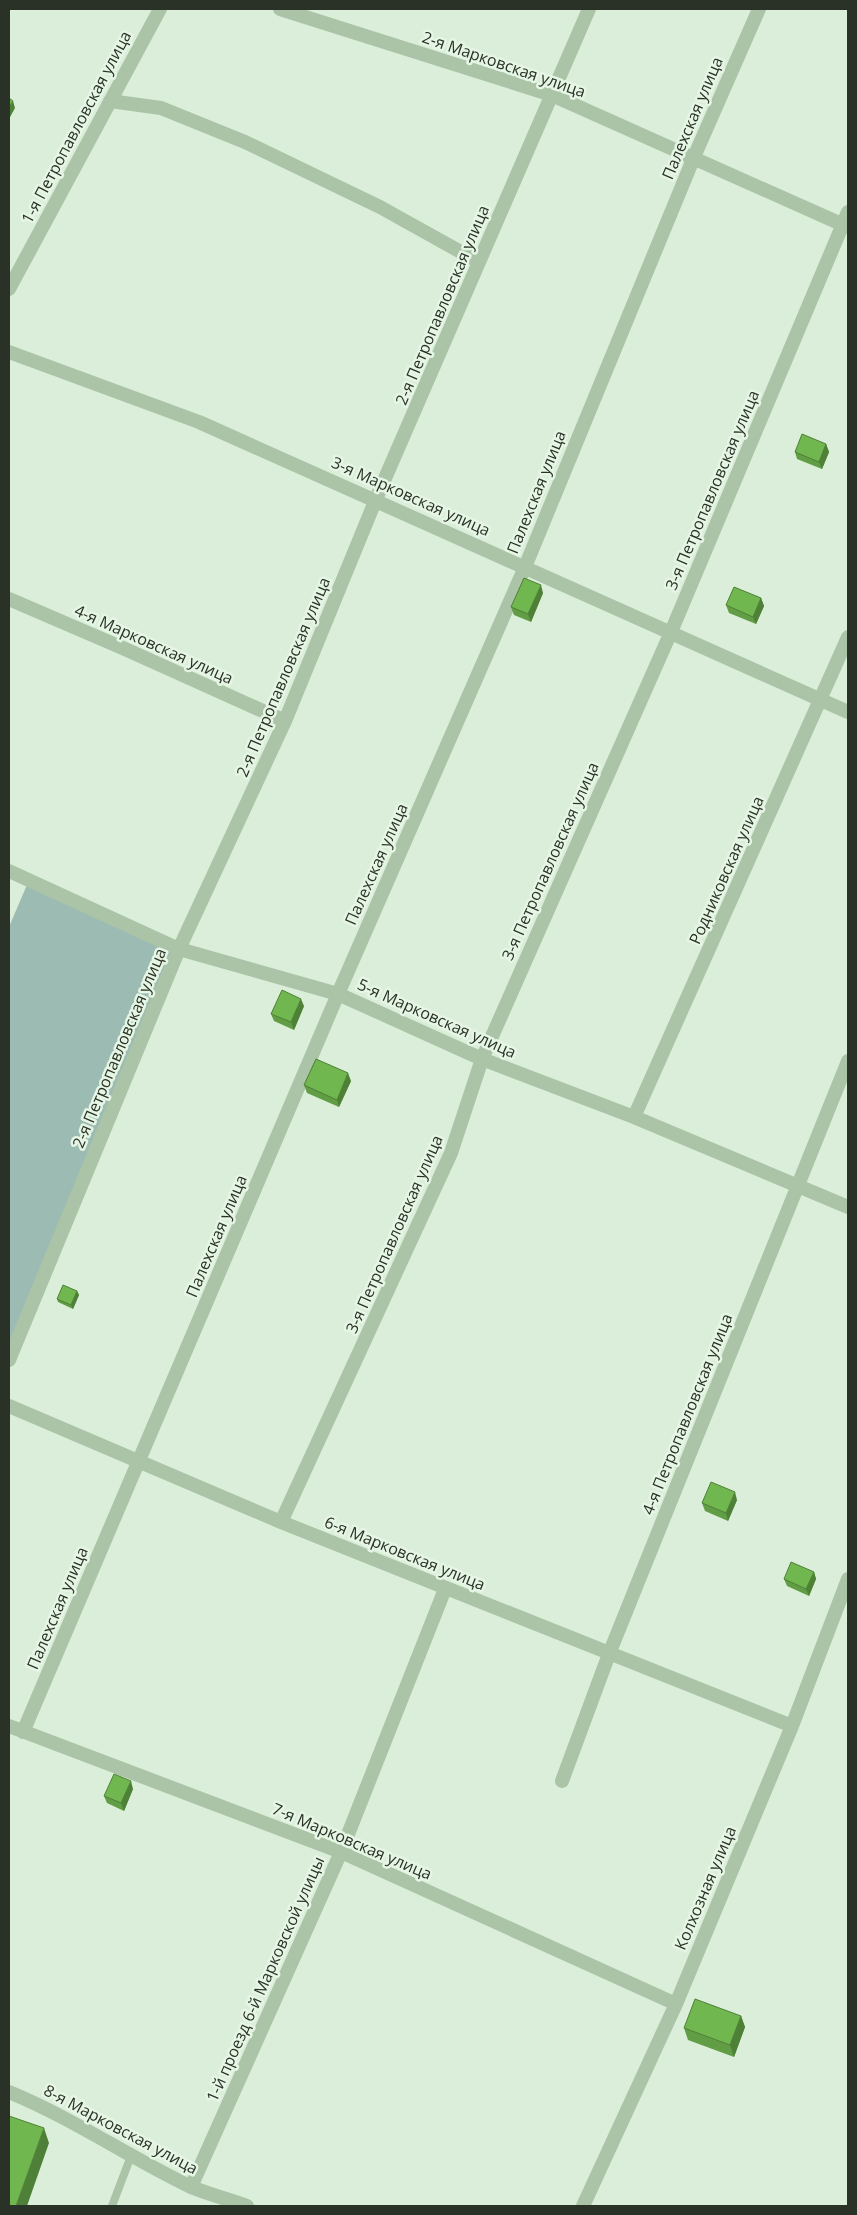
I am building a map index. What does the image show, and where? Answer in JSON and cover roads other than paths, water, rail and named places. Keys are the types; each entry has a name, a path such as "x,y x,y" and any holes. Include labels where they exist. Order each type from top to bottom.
{"street":[{"name":"1-я Петропавловская улица","path":"9,288 160,9"},
{"name":"2-я Марковская улица","path":"280,9 552,95 846,221"},
{"name":"2-я Петропавловская улица","path":"9,1360 179,949 286,721 376,500 589,9"},
{"name":"Палехская улица","path":"23,1732 338,994 525,567 694,157 759,9"},
{"path":"110,101 161,108 245,142 380,207 479,262"},
{"name":"3-я Петропавловская улица","path":"281,1522 452,1153 482,1059 671,632 846,221"},
{"name":"3-я Марковская улица","path":"9,352 199,422 848,712"},
{"name":"4-я Марковская улица","path":"9,599 286,721"},
{"name":"Родниковская улица","path":"634,1117 848,637"},
{"name":"5-я Марковская улица","path":"9,871 179,949 338,994 482,1059 634,1117 848,1207"},
{"name":"4-я Петропавловская улица","path":"562,1781 609,1654 848,1061"},
{"name":"6-я Марковская улица","path":"9,1406 140,1460 281,1522 792,1726"},
{"name":"Колхозная улица","path":"583,2206 676,2004 792,1726 848,1579"},
{"name":"1-й проезд 6-й Марковской улицы","path":"191,2187 341,1852 445,1589"},
{"name":"7-я Марковская улица","path":"9,1726 341,1852 676,2004"},
{"name":"8-я Марковская улица","path":"9,2092 49,2109 131,2156 191,2187 247,2206"}],"lane":[{"path":"112,2206 131,2156"}]}
